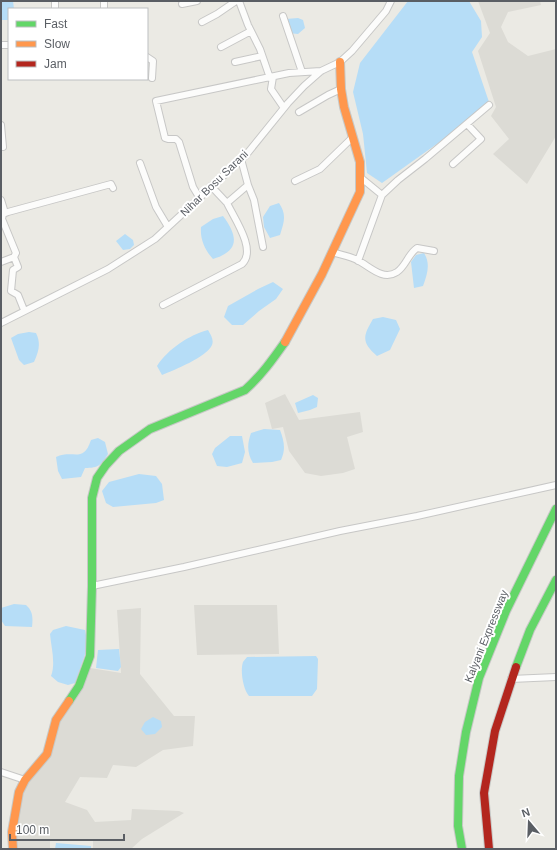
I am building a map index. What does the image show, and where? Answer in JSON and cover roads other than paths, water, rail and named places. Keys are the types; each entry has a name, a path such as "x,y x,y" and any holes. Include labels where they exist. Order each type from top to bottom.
{"main road":[{"path":"13,849 12,832 19,792 25,780 47,754 56,720 79,686 91,650 92,498 97,478 106,465 119,452 150,429 244,390 252,384 274,358 291,332 322,274 360,192 360,162 344,107 340,62"},
{"name":"Kalyani Expressway","path":"462,849 458,826 459,776 466,732 479,678 506,611 556,509"},
{"path":"489,849 484,794 494,731 511,679 530,630 556,580"}],"street":[{"path":"182,4 197,1"},
{"path":"202,22 237,1 271,77 271,89 284,108"},
{"name":"Nihar Bosu Sarani","path":"1,323 24,310 62,293 108,269 155,240 240,159 304,86 321,71 340,62 352,51 386,11 391,1"},
{"path":"283,16 302,72"},
{"path":"221,47 251,31"},
{"path":"235,62 262,56"},
{"path":"148,58 153,61 152,78"},
{"path":"199,197 193,187 179,142 176,139 165,138 156,102 271,77 302,72 321,71"},
{"path":"299,112 342,88"},
{"path":"358,261 382,196 398,180 489,105"},
{"path":"453,164 481,139 467,124"},
{"path":"1,125 3,147"},
{"path":"295,181 320,169 353,137"},
{"path":"240,159 254,200 263,248"},
{"path":"140,164 156,207 168,227"},
{"path":"360,177 382,196"},
{"path":"24,310 18,295 11,290 13,270 18,267 14,257 16,253 3,228 2,217 5,213 111,184 114,188"},
{"path":"227,203 248,185"},
{"path":"164,305 242,264 246,260 247,254 244,237 236,218 227,203 211,186"},
{"path":"1,200 5,213"},
{"path":"332,252 358,261 379,273 388,275 394,274 401,269 414,249 420,248 434,251"},
{"path":"1,262 14,257"},
{"path":"92,586 556,485"},
{"path":"511,679 556,677"},
{"path":"1,772 25,780"}],"water":[{"path":"1,1 13,1 14,8 8,8 8,20 1,20"},
{"path":"408,1 469,1 481,21 482,37 472,52 489,102 455,131 382,183 367,173 363,134 353,92 360,63"},
{"path":"298,18 303,20 305,28 298,34 288,33 286,19"},
{"path":"279,203 282,207 284,215 283,226 280,235 270,238 264,227 263,217 270,206"},
{"path":"223,216 232,230 234,242 228,252 213,259 201,236 201,227 213,219"},
{"path":"125,234 133,240 134,245 130,249 123,250 116,241"},
{"path":"424,253 428,265 426,278 423,286 414,288 411,262 416,255"},
{"path":"273,282 283,289 276,299 243,325 232,325 224,317 228,306"},
{"path":"383,317 396,320 400,329 390,350 377,356 368,347 365,339 367,330 373,319"},
{"path":"208,330 213,341 209,350 190,363 162,375 157,366 173,348 186,339"},
{"path":"29,332 36,333 39,347 34,362 24,365 19,360 11,338 18,334"},
{"path":"313,395 318,398 317,407 298,413 295,403"},
{"path":"264,429 280,430 284,445 283,456 281,460 253,463 248,445 251,433"},
{"path":"230,436 242,436 245,452 242,463 227,467 217,466 212,454 215,448"},
{"path":"98,438 105,442 108,454 101,463 94,467 85,468 81,477 62,479 58,471 56,457 68,454 81,454 85,452 91,440"},
{"path":"139,474 156,476 162,484 164,500 156,503 113,507 106,503 102,491 109,482"},
{"path":"14,604 26,605 28,607 32,615 32,627 5,626 1,620 1,608"},
{"path":"66,626 85,630 88,646 75,683 68,685 58,682 51,676 53,660 50,634 53,630"},
{"path":"119,649 121,667 118,671 96,668 98,650"},
{"path":"316,656 318,659 317,689 312,696 249,696 247,693 242,675 242,666 247,657"},
{"path":"153,717 161,721 162,727 155,734 146,735 141,729 145,722"},
{"path":"56,843 91,846 91,849 55,849"}]}
